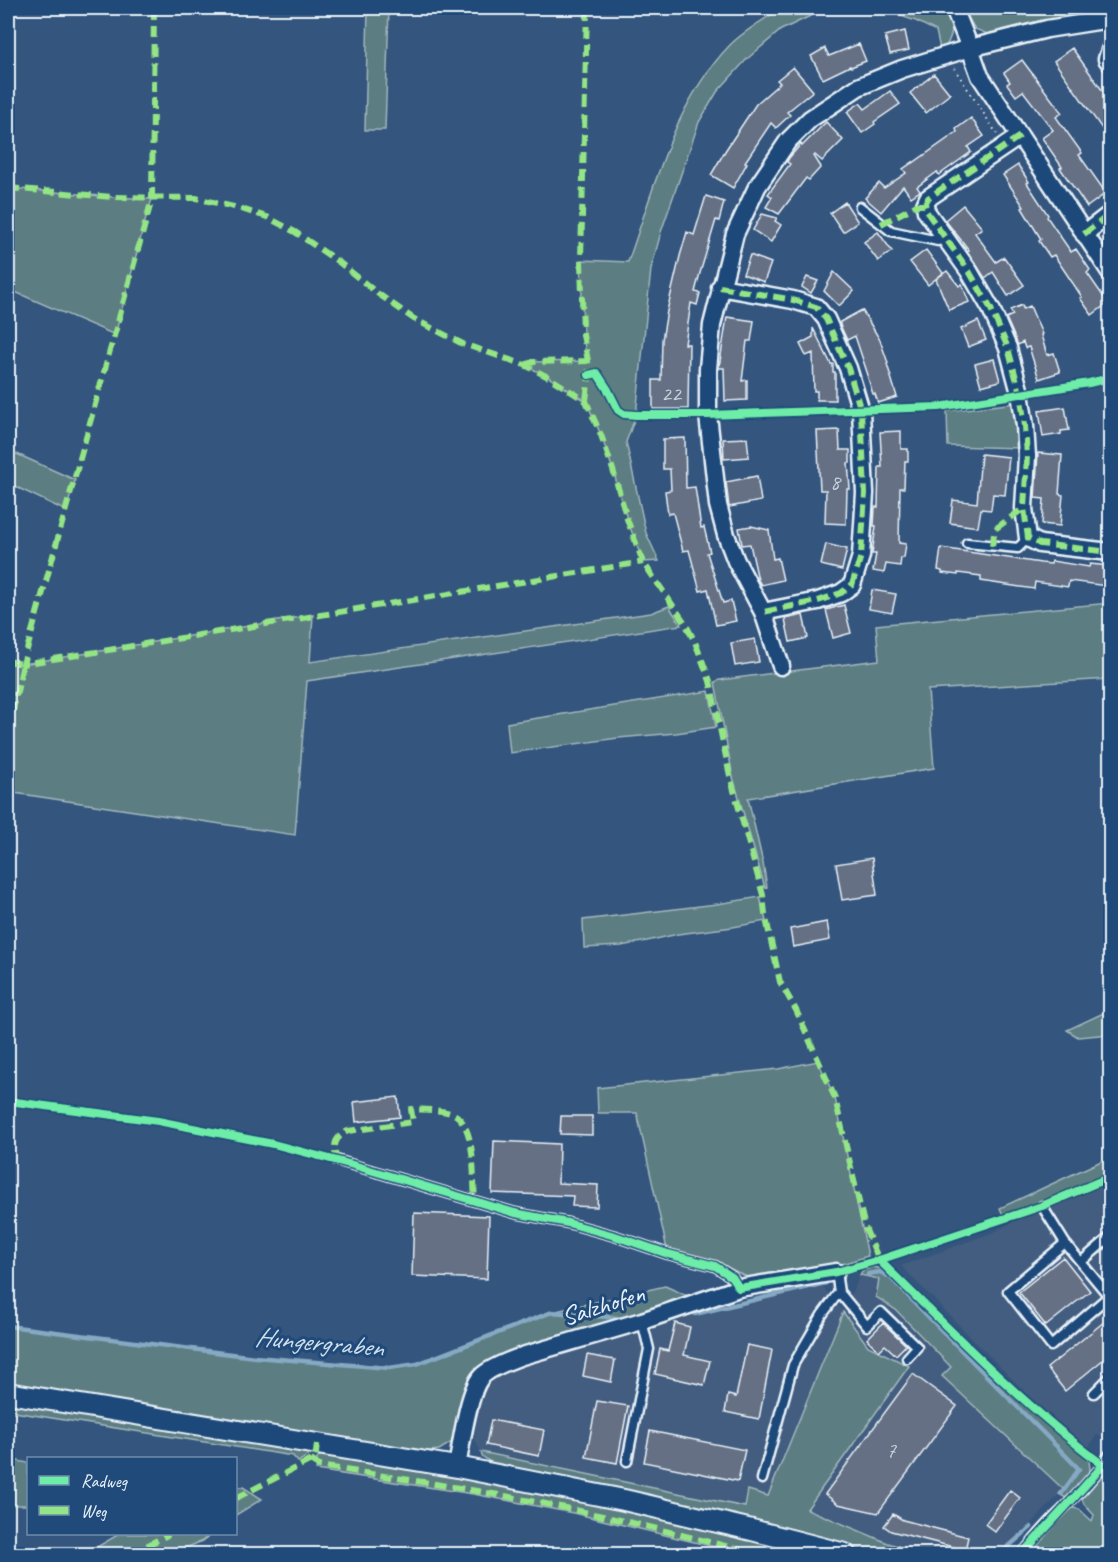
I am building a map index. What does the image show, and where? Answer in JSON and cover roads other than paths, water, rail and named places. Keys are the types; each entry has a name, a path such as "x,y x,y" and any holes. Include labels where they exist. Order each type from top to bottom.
{"street":[{"path":"954,8 980,76 1110,272"},
{"path":"781,666 763,612 736,561 726,535 718,505 708,415 708,369 712,325 720,287 735,234 757,187 788,141 810,119 858,87 902,69 970,48 1047,29 1110,19"},
{"path":"1110,50 1107,59 1110,63"},
{"path":"1020,136 928,198 927,211 969,271 991,309 1008,348 1020,393 1025,426 1027,456 1024,508 1028,538 1041,544 1110,552"},
{"path":"1084,234 1110,214"},
{"path":"720,287 793,300 816,307 826,319 848,368 861,411 865,494 861,556 852,585 841,594 818,601 763,612"},
{"name":"Salzhofen","path":"457,1467 471,1398 481,1377 504,1363 522,1361 739,1288 836,1272"},
{"path":"8,1393 457,1467 624,1500 845,1554"}],"lane":[{"path":"860,207 891,231 938,241 944,237"},
{"path":"967,543 1018,548 1028,538"},
{"path":"336,1160 514,1213 568,1223 668,1254 716,1266 732,1278 739,1288"},
{"path":"1042,1206 1065,1243 1110,1297 1051,1346 1008,1291 1065,1243"},
{"path":"1081,1262 1110,1237"},
{"path":"836,1272 839,1292 867,1326 881,1312 917,1347 907,1358"},
{"path":"762,1479 793,1365 822,1315 839,1292"},
{"path":"627,1461 649,1349 642,1321"},
{"path":"1094,1393 1110,1377"},
{"path":"1022,1554 1074,1500 1110,1454"}],"waterway":[{"name":"Hungergraben","path":"868,1274 880,1272 890,1277 1079,1469 1062,1493"},
{"name":"Hungergraben","path":"695,1314 826,1283"},
{"name":"Hungergraben","path":"8,1326 255,1357 389,1368 417,1364 552,1312 618,1318"},
{"name":"Hungergraben","path":"1105,1480 1110,1477"},
{"path":"1000,1554 1031,1527"}]}
